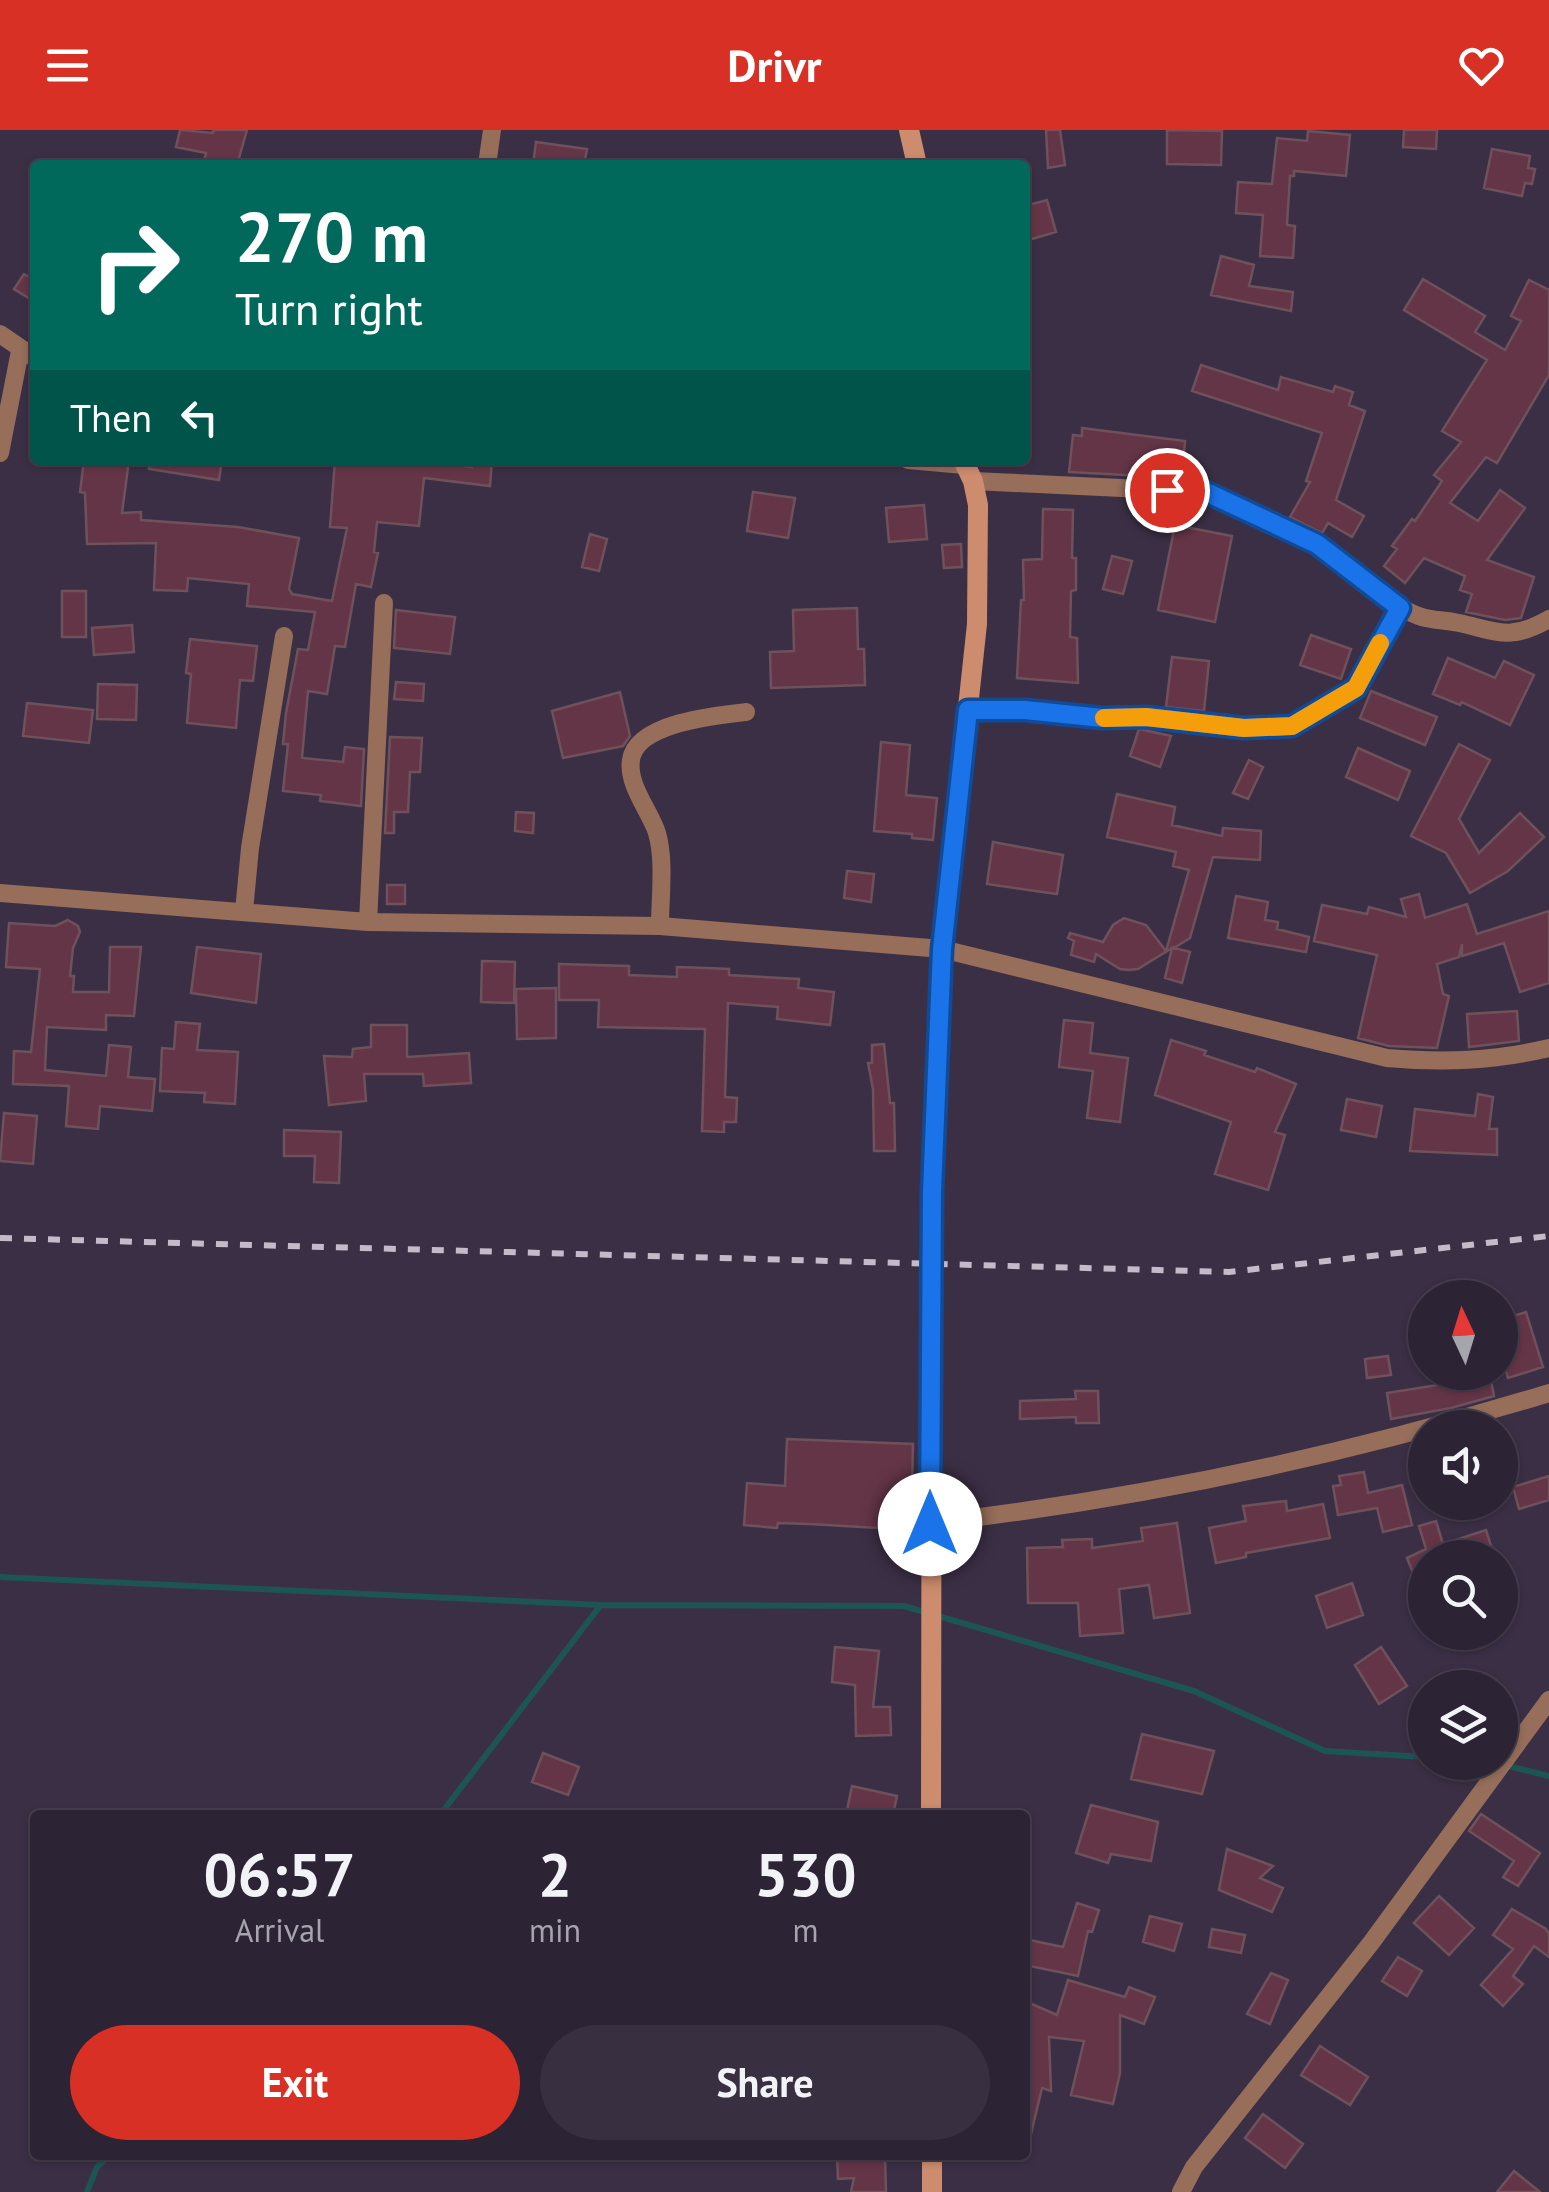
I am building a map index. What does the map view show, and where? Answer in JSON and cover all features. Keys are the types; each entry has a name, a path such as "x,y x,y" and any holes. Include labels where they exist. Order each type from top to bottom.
{"street":[{"path":"487,160 492,130"},
{"path":"909,130 916,160"},
{"path":"0,334 27,355 0,453"},
{"path":"941,465 1206,492 1317,544 1400,608 1423,620 1457,622 1501,635 1528,631 1549,619"},
{"path":"930,1810 932,1191 942,949 976,624 978,505 967,469"},
{"path":"368,922 384,603"},
{"path":"968,710 1146,717 1244,728 1292,726 1356,688 1400,608"},
{"path":"244,911 250,848 284,636"},
{"path":"660,926 658,836 635,784 631,760 640,743 667,726 746,712"},
{"path":"0,891 368,922 660,926 942,949 1387,1058 1458,1062 1501,1059 1549,1048"},
{"path":"930,1524 1026,1512 1281,1466 1547,1400"},
{"path":"1183,2191 1194,2167 1371,1943 1549,1700"},
{"path":"932,2160 932,2192"}],"building":[{"path":"180,130 247,130 238,160 204,160 206,153 176,147"},
{"path":"1046,130 1060,130 1065,165 1048,168"},
{"path":"1167,130 1222,131 1221,165 1167,164"},
{"path":"1404,130 1437,130 1436,149 1403,147"},
{"path":"1308,131 1350,135 1346,176 1294,171 1294,176 1290,176 1287,225 1295,226 1293,258 1260,256 1263,215 1236,213 1238,182 1272,184 1277,138 1307,141"},
{"path":"536,142 587,149 585,160 534,160"},
{"path":"1492,149 1530,156 1528,168 1535,169 1532,184 1525,183 1522,196 1484,188"},
{"path":"1047,200 1056,232 1030,240 1030,205"},
{"path":"1221,256 1254,265 1249,286 1293,292 1291,311 1211,295"},
{"path":"24,274 30,278 30,299 14,289"},
{"path":"1423,279 1485,316 1475,332 1505,350 1521,321 1511,316 1529,280 1549,290 1549,375 1497,463 1486,457 1450,503 1478,521 1500,490 1525,508 1487,560 1534,577 1521,618 1505,620 1466,612 1472,594 1460,590 1465,576 1424,558 1405,583 1384,566 1397,549 1392,546 1442,481 1434,475 1461,442 1442,431 1487,360 1404,310"},
{"path":"1201,365 1278,390 1281,377 1333,392 1335,386 1353,392 1349,405 1365,411 1336,500 1364,516 1352,537 1328,523 1322,533 1290,517 1310,482 1306,481 1322,433 1192,391"},
{"path":"1082,428 1185,441 1182,478 1069,472 1073,435 1082,436"},
{"path":"83,465 128,465 122,513 141,512 141,520 238,527 299,538 289,589 292,594 332,601 347,528 330,527 335,465 492,465 490,486 424,478 419,526 377,522 374,552 378,553 371,587 356,584 345,647 335,646 327,694 308,691 302,758 343,762 345,747 364,749 361,806 320,801 321,795 283,791 288,744 283,744 286,713 298,649 308,650 315,612 247,606 249,584 188,578 187,591 154,590 156,543 87,544 85,493 80,492"},
{"path":"149,465 221,465 219,480 149,469"},
{"path":"753,492 795,498 788,538 747,531"},
{"path":"924,505 927,539 889,542 886,508"},
{"path":"1043,509 1073,510 1076,590 1071,591 1070,637 1077,638 1078,683 1017,678 1024,600 1023,560 1042,559"},
{"path":"1175,525 1232,536 1215,622 1158,610"},
{"path":"590,534 607,539 599,571 582,567"},
{"path":"961,544 962,567 944,568 942,545"},
{"path":"1112,556 1132,561 1123,594 1103,589"},
{"path":"62,591 86,591 86,637 62,637"},
{"path":"857,608 858,649 864,649 865,685 771,688 770,652 794,651 793,610"},
{"path":"396,610 455,617 450,654 394,648"},
{"path":"132,625 134,652 94,655 92,628"},
{"path":"1311,635 1351,649 1341,679 1300,665"},
{"path":"190,639 257,646 253,681 240,680 236,728 187,723"},
{"path":"1172,657 1209,661 1204,711 1166,707"},
{"path":"1448,658 1495,678 1504,661 1534,675 1510,725 1462,702 1460,705 1433,694"},
{"path":"396,682 424,684 423,701 394,699"},
{"path":"98,684 137,685 136,720 97,719"},
{"path":"1371,691 1437,717 1425,745 1360,718"},
{"path":"620,692 630,736 623,746 563,758 552,711"},
{"path":"27,703 93,710 89,743 23,736"},
{"path":"1139,729 1171,736 1160,767 1130,756"},
{"path":"390,737 422,738 420,772 410,772 408,812 394,812 394,833 385,833"},
{"path":"881,742 910,745 906,795 937,798 933,840 874,831"},
{"path":"1459,744 1490,760 1459,819 1479,853 1520,813 1544,837 1508,871 1470,893 1446,853 1411,836"},
{"path":"1358,748 1410,771 1398,800 1346,777"},
{"path":"1249,760 1263,767 1248,799 1233,793"},
{"path":"1117,794 1175,807 1172,825 1222,836 1223,828 1261,831 1260,860 1213,857 1190,938 1174,948 1190,952 1182,983 1165,978 1172,948 1138,969 1129,970 1120,969 1096,954 1094,962 1071,955 1074,941 1068,938 1070,933 1103,942 1113,925 1124,918 1146,925 1166,951 1189,870 1173,866 1176,852 1107,837"},
{"path":"516,812 534,813 533,833 515,831"},
{"path":"993,842 1063,855 1057,894 987,884"},
{"path":"847,871 874,874 871,902 844,898"},
{"path":"387,885 405,885 405,904 387,904"},
{"path":"1419,894 1425,918 1467,904 1477,934 1549,911 1549,983 1520,992 1504,943 1462,956 1462,944 1459,957 1437,964 1443,994 1449,996 1437,1048 1389,1046 1358,1038 1377,955 1314,941 1322,905 1367,914 1369,907 1406,917 1401,899"},
{"path":"1236,896 1268,902 1265,920 1278,922 1277,929 1309,937 1306,952 1228,938"},
{"path":"68,920 80,932 73,948 73,992 109,992 110,947 141,947 134,1016 106,1015 106,1030 47,1027 45,1070 106,1076 109,1045 131,1047 128,1077 155,1079 152,1111 100,1106 98,1129 66,1126 69,1086 13,1084 14,1051 31,1052 40,969 6,967 9,923 55,926"},
{"path":"197,947 261,954 256,1003 191,993"},
{"path":"482,961 515,962 514,1003 481,1002"},
{"path":"559,964 629,966 629,975 677,977 677,967 729,969 729,975 799,979 798,988 834,992 830,1025 777,1019 778,1007 728,1003 725,1097 737,1098 736,1122 724,1122 724,1132 702,1131 705,1029 598,1027 599,1000 559,1000"},
{"path":"556,988 556,1038 517,1039 516,989"},
{"path":"1517,1011 1519,1041 1469,1047 1467,1014"},
{"path":"1064,1020 1093,1023 1090,1053 1128,1058 1120,1122 1087,1118 1093,1071 1059,1067"},
{"path":"176,1022 200,1024 197,1050 238,1052 235,1104 204,1102 205,1093 160,1091 162,1048 174,1049"},
{"path":"371,1025 407,1025 407,1057 469,1053 471,1083 424,1086 423,1074 364,1074 366,1101 329,1105 324,1056 352,1057 353,1049 371,1047"},
{"path":"1171,1040 1206,1051 1204,1055 1255,1072 1257,1068 1296,1084 1275,1132 1285,1135 1268,1190 1215,1174 1231,1122 1155,1095"},
{"path":"884,1044 890,1103 894,1103 895,1151 874,1151 873,1089 868,1063 872,1063 872,1045"},
{"path":"1478,1094 1493,1097 1489,1129 1497,1129 1497,1155 1410,1151 1415,1109 1475,1116"},
{"path":"1347,1099 1382,1106 1376,1137 1341,1130"},
{"path":"4,1113 37,1116 33,1164 0,1161"},
{"path":"284,1130 341,1132 339,1183 314,1182 315,1156 284,1156"},
{"path":"1526,1312 1543,1367 1518,1375 1518,1314"},
{"path":"1388,1356 1391,1375 1367,1378 1365,1359"},
{"path":"1493,1390 1494,1396 1440,1410 1408,1410 1408,1416 1391,1419 1387,1393"},
{"path":"1075,1391 1098,1391 1099,1423 1076,1423 1076,1417 1020,1419 1020,1401 1076,1399"},
{"path":"787,1439 913,1444 911,1530 778,1523 777,1528 744,1525 747,1483 785,1486"},
{"path":"1364,1472 1368,1493 1402,1485 1412,1525 1383,1532 1377,1508 1338,1515 1333,1486 1341,1485 1339,1476"},
{"path":"1549,1476 1549,1500 1519,1509 1518,1485"},
{"path":"1286,1501 1287,1511 1323,1504 1330,1538 1246,1553 1246,1557 1216,1563 1209,1528 1246,1521 1243,1506"},
{"path":"1436,1521 1442,1540 1423,1540 1419,1526"},
{"path":"1177,1523 1190,1613 1154,1618 1149,1585 1119,1589 1123,1633 1080,1636 1078,1603 1028,1603 1027,1548 1063,1547 1062,1540 1092,1539 1092,1548 1143,1541 1141,1528"},
{"path":"1486,1530 1489,1540 1455,1540"},
{"path":"1352,1583 1363,1615 1327,1628 1316,1596"},
{"path":"835,1647 879,1651 873,1707 890,1707 891,1735 856,1736 855,1685 832,1682"},
{"path":"1381,1647 1407,1686 1379,1704 1355,1665"},
{"path":"1142,1734 1214,1751 1202,1794 1131,1779"},
{"path":"543,1753 579,1767 568,1795 532,1782"},
{"path":"852,1786 897,1796 894,1810 847,1810"},
{"path":"1091,1805 1158,1822 1151,1861 1111,1854 1108,1863 1076,1853"},
{"path":"1481,1814 1540,1853 1518,1886 1503,1877 1514,1861 1469,1831"},
{"path":"1227,1849 1273,1866 1260,1878 1283,1888 1272,1912 1219,1890"},
{"path":"1439,1896 1474,1928 1449,1955 1414,1923"},
{"path":"1077,1903 1099,1910 1092,1932 1088,1931 1078,1976 1030,1966 1030,1940 1063,1947"},
{"path":"1512,1909 1546,1929 1549,1957 1534,1946 1513,1976 1523,1984 1503,2006 1481,1985 1513,1949 1493,1935"},
{"path":"1150,1916 1182,1924 1174,1951 1143,1942"},
{"path":"1212,1929 1245,1935 1241,1953 1209,1947"},
{"path":"1398,1957 1422,1971 1407,1996 1382,1981"},
{"path":"1271,1973 1288,1980 1270,2024 1247,2014"},
{"path":"1068,1980 1125,1997 1129,1987 1155,1997 1144,2024 1120,2015 1120,2073 1113,2104 1071,2095 1084,2041 1049,2037 1051,2091 1042,2088 1030,2134 1030,2003 1057,2015"},
{"path":"1320,2046 1368,2077 1350,2105 1301,2075"},
{"path":"1263,2114 1303,2144 1285,2168 1245,2138"},
{"path":"837,2160 885,2160 886,2192 851,2192 854,2178 838,2179"},
{"path":"1514,2171 1540,2192 1497,2192"}],"waterway":[{"path":"0,1577 601,1605 904,1606 1194,1691 1325,1751 1408,1756"},
{"path":"444,1810 600,1606"},
{"path":"1518,1768 1549,1776"},
{"path":"87,2192 97,2167 105,2160"}],"railway":[{"path":"0,1238 1229,1272 1549,1236"}],"slow traffic":[{"path":"1104,718 1146,717 1244,728 1292,726 1356,688 1380,643"}],"route":[{"path":"930,1524 932,1191 942,949 968,710 1146,717 1244,728 1292,726 1356,688 1400,608 1317,544 1206,492 1167,490"}]}
